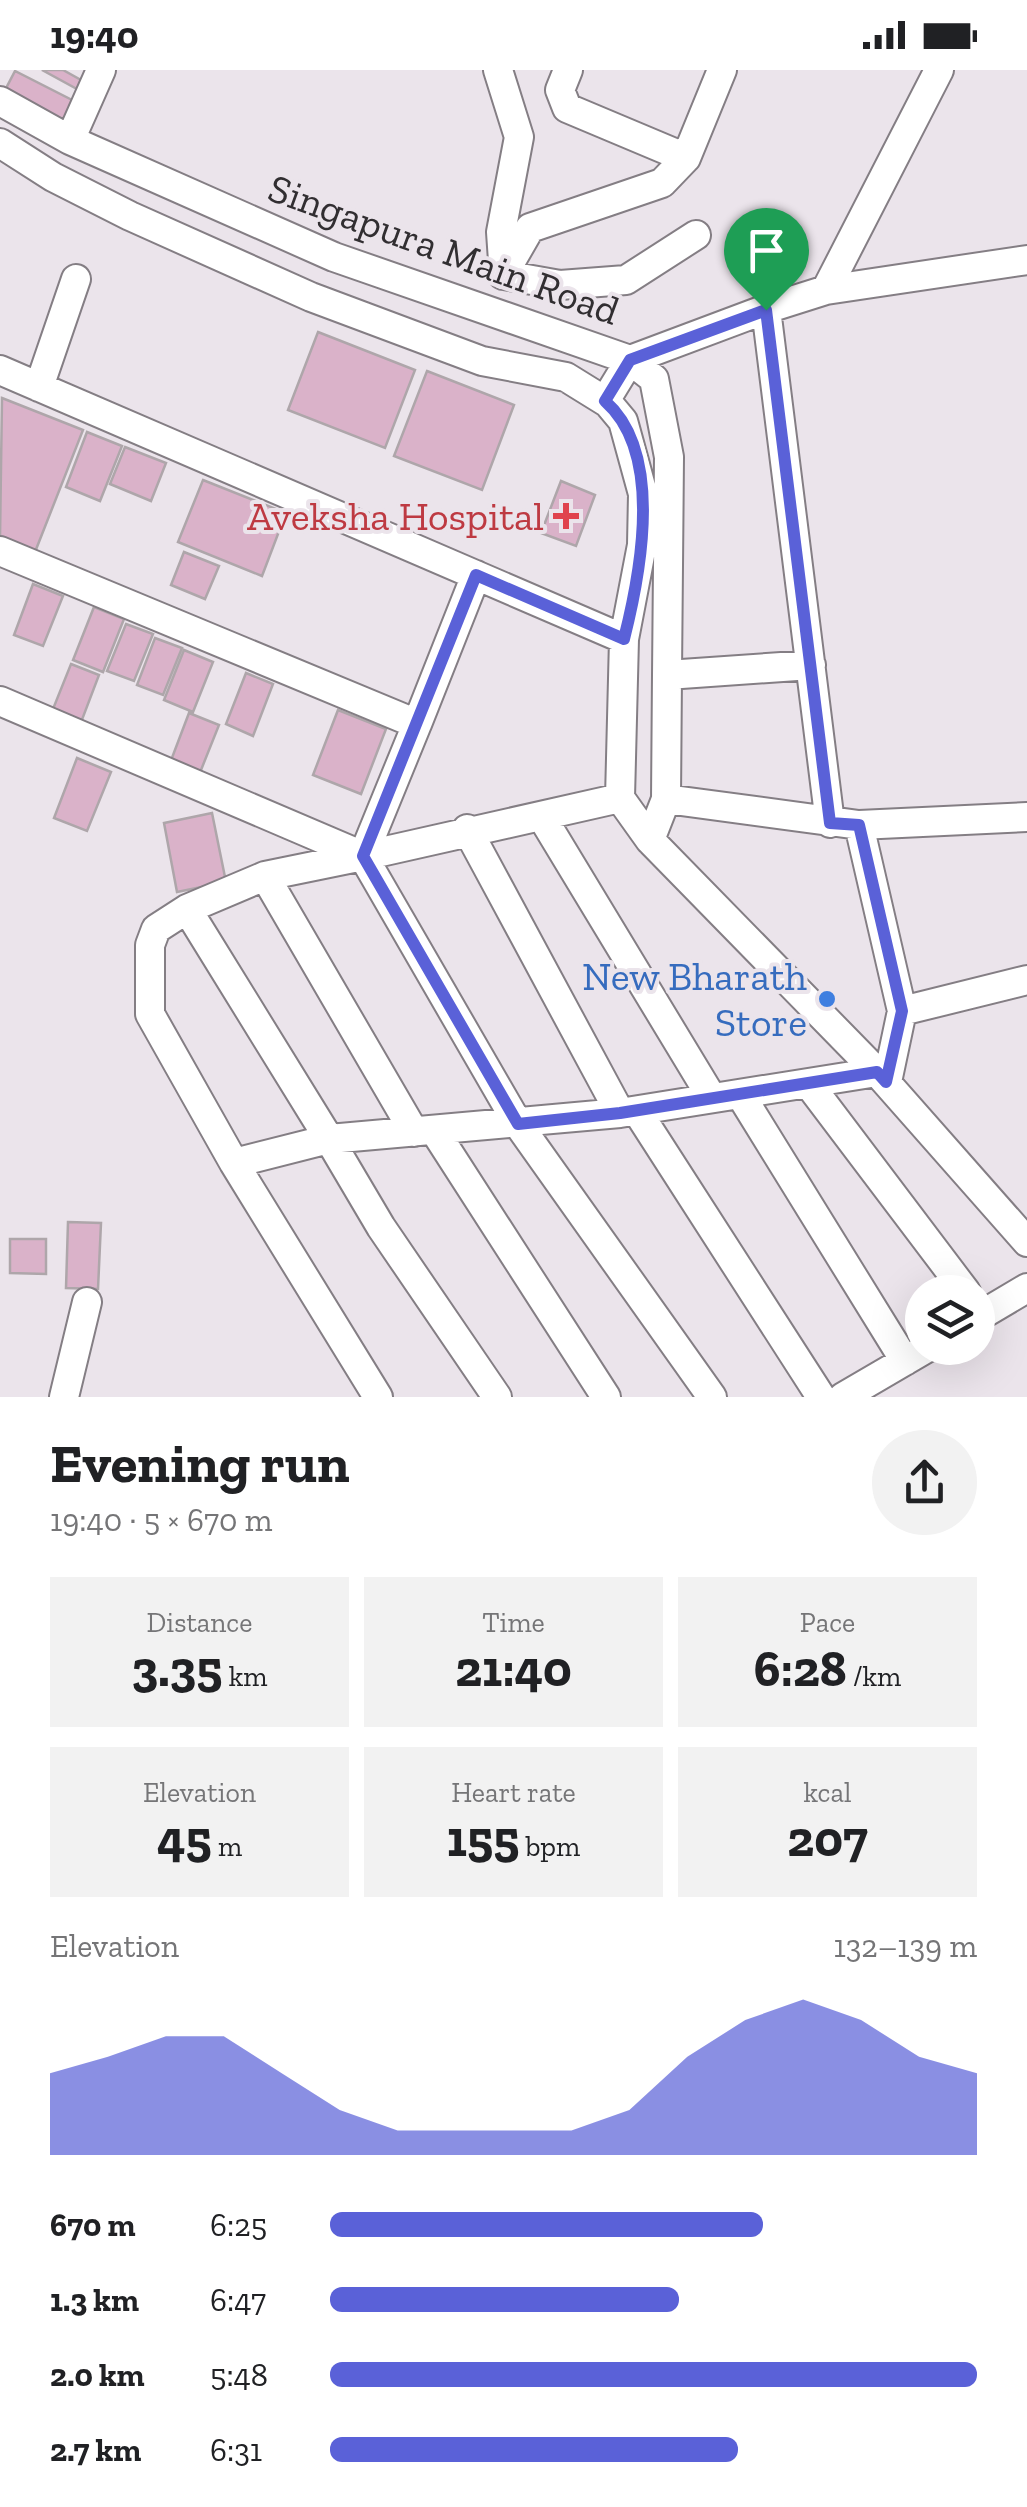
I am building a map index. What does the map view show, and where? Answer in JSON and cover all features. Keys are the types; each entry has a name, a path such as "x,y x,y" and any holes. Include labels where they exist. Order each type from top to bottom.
{"street":[{"path":"70,140 100,70"},
{"path":"498,70 518,137 501,232 504,275"},
{"path":"568,70 560,90 567,108 686,158"},
{"path":"486,306 530,228 662,183 686,158 722,70"},
{"path":"826,290 939,70"},
{"name":"Singapura Main Road","path":"0,101 70,140 334,257 486,306 590,349 630,360 654,379 665,425 666,800 650,840"},
{"name":"Singapura Main Road","path":"0,143 114,208 310,297 482,362 566,376 605,401 623,421 643,494 642,545 624,639 620,798"},
{"path":"504,275 560,285 626,280 696,235"},
{"path":"605,401 630,360 766,310 826,290 1027,260"},
{"path":"39,387 76,279"},
{"path":"766,310 830,823"},
{"path":"0,370 624,639"},
{"path":"0,551 417,724"},
{"path":"363,856 476,575"},
{"path":"667,675 810,665"},
{"path":"0,701 363,856 518,1124 712,1397"},
{"path":"378,1397 234,1163 160,1037 146,1002 156,929 187,909 265,876 620,798 650,840 882,1077 1027,1242"},
{"path":"666,800 859,825 1027,817"},
{"path":"542,816 712,1098"},
{"path":"859,825 902,1011 882,1077"},
{"path":"467,829 629,1112 821,1397"},
{"path":"265,876 424,1131 606,1397"},
{"path":"187,909 380,1228 497,1397"},
{"path":"902,1011 1027,980"},
{"path":"234,1163 328,1139 629,1112 808,1082 882,1077"},
{"path":"808,1082 952,1275"},
{"path":"740,1094 905,1338"},
{"path":"995,1300 1027,1288"},
{"path":"64,1397 86,1302"},
{"path":"843,1397 905,1360"}],"building":[{"path":"42,70 63,70 81,80 77,89"},
{"path":"15,71 74,101 61,126 2,96"},
{"path":"318,332 415,370 385,448 288,410"},
{"path":"427,371 514,405 482,490 394,456"},
{"path":"2,398 83,430 35,552 0,538"},
{"path":"87,432 122,446 100,501 66,487"},
{"path":"125,447 166,463 151,501 110,484"},
{"path":"203,480 286,513 262,576 178,542"},
{"path":"561,481 595,495 576,546 541,533"},
{"path":"184,552 219,566 205,599 171,585"},
{"path":"33,584 63,596 43,646 14,635"},
{"path":"94,607 124,619 103,672 73,660"},
{"path":"126,624 153,634 134,681 107,671"},
{"path":"155,638 182,648 163,695 137,685"},
{"path":"184,650 213,662 193,712 164,700"},
{"path":"71,664 99,675 80,725 51,714"},
{"path":"246,673 273,684 253,736 226,724"},
{"path":"338,710 386,729 361,794 313,775"},
{"path":"189,713 219,725 199,775 170,763"},
{"path":"77,758 111,772 87,831 54,818"},
{"path":"212,813 226,882 177,892 164,823"},
{"path":"68,1222 101,1223 98,1289 66,1288"},
{"path":"10,1239 46,1239 46,1274 10,1273"}],"place":[{"name":"Aveksha Hospital","path":"566,516"},
{"name":"New Bharath Store","path":"827,999"}],"route":[{"path":"766,310 830,823 859,825 902,1011 886,1082 877,1072 620,1113 518,1124 363,856 476,575 624,639 642,545 643,494 636,457 623,421 605,401 630,360 766,310"}]}
